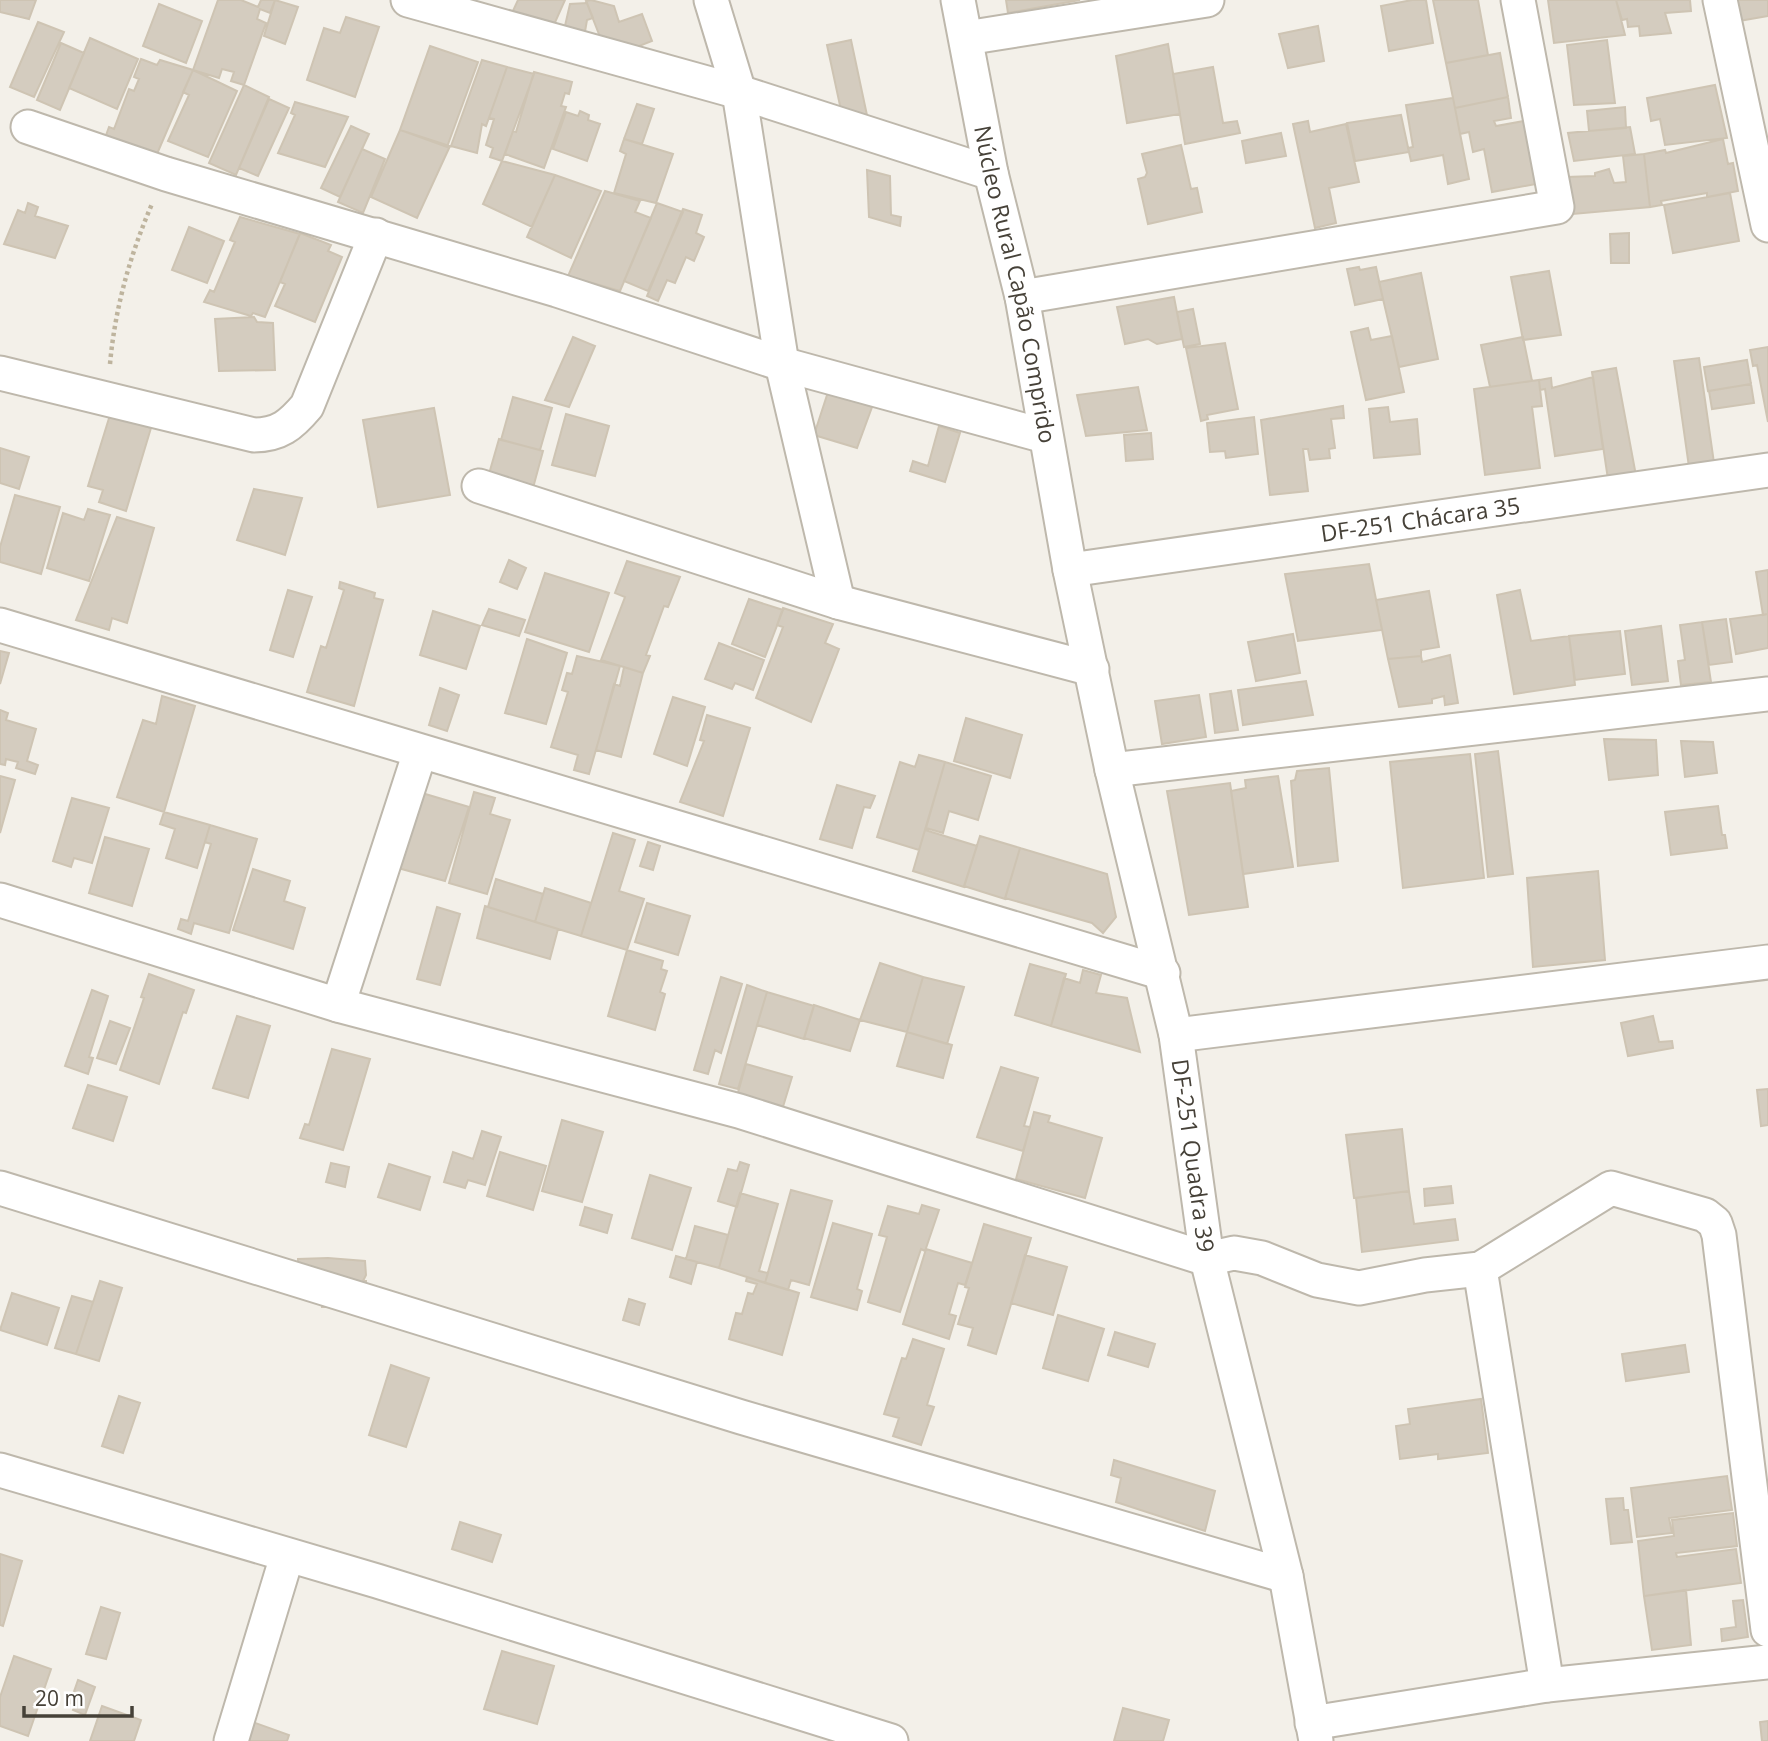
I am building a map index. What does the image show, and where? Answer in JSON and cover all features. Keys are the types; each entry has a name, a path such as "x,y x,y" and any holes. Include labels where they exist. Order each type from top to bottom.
{"street":[{"path":"408,0 739,92 991,173"},
{"path":"710,0 739,92 782,364 838,602"},
{"name":"Núcleo Rural Capão Comprido","path":"958,0 991,173 1022,297 1070,570"},
{"path":"966,38 1207,0"},
{"path":"1022,297 1557,207 1518,0"},
{"path":"1720,0 1757,118 1768,225"},
{"path":"28,127 166,174 376,235 782,364 1045,436"},
{"path":"0,373 254,435 275,435 296,419 307,406 376,235"},
{"name":"DF-251 Chácara 35","path":"1070,570 1768,470"},
{"path":"479,486 838,602 1092,669"},
{"name":"DF-251 Quadra 39","path":"1070,570 1112,770 1176,1035 1207,1259 1286,1576 1314,1732"},
{"path":"0,625 1163,974"},
{"path":"1112,770 1768,694"},
{"path":"338,1005 419,752"},
{"path":"0,900 338,1005 739,1111 1207,1259 1234,1253 1262,1258 1317,1280 1359,1288 1425,1275 1480,1269 1611,1188 1705,1215 1715,1223 1768,1630"},
{"path":"1176,1035 1768,962"},
{"path":"0,1188 754,1421 1286,1576"},
{"path":"1480,1269 1547,1685"},
{"path":"0,1471 891,1741"},
{"path":"231,1741 287,1556"},
{"path":"1314,1732 1547,1685 1768,1662"}],"path":[{"path":"107,399 114,322 139,234 166,174"}],"building":[{"path":"0,0 36,0 29,19 0,12"},
{"path":"218,0 241,0 258,7 261,0 275,0 270,13 260,9 257,19 266,23 244,85 231,81 234,72 222,69 219,78 193,70"},
{"path":"275,0 298,7 285,44 264,36"},
{"path":"518,0 565,0 548,38 506,26"},
{"path":"1006,0 1080,0 1008,13"},
{"path":"1426,0 1433,43 1389,51 1381,6"},
{"path":"1433,0 1478,0 1488,55 1446,63"},
{"path":"1548,0 1616,0 1625,35 1554,43"},
{"path":"1616,0 1690,0 1691,11 1665,13 1671,33 1640,36 1639,26 1628,27 1627,19 1622,20"},
{"path":"1728,0 1768,0 1768,16 1733,22"},
{"path":"586,1 614,6 619,22 642,14 652,41 639,46 644,58 606,52"},
{"path":"587,3 593,18 587,20 583,43 562,39 570,4"},
{"path":"159,4 202,21 186,63 143,46"},
{"path":"346,17 379,27 355,97 307,80 324,28 340,33"},
{"path":"38,22 64,32 34,97 10,87"},
{"path":"1318,26 1324,61 1288,68 1279,34"},
{"path":"90,38 138,59 117,109 69,88"},
{"path":"851,40 868,120 844,124 827,45"},
{"path":"1607,40 1615,103 1574,105 1567,45"},
{"path":"61,43 84,53 60,110 37,100"},
{"path":"1168,44 1180,114 1127,123 1116,56"},
{"path":"430,46 478,62 447,147 400,130"},
{"path":"1500,53 1508,97 1455,108 1446,63"},
{"path":"141,59 157,65 160,60 193,70 157,154 105,138 109,127 114,129 129,89 134,91 139,79 134,77"},
{"path":"482,60 507,67 486,126 482,124 477,153 451,146"},
{"path":"507,67 534,74 502,161 490,157 493,148 486,145 494,119 489,118"},
{"path":"1213,67 1223,123 1237,121 1240,133 1185,144 1173,74"},
{"path":"193,70 237,91 208,157 168,141 189,95 183,92"},
{"path":"534,72 572,82 569,94 565,93 561,106 566,107 544,168 505,154 513,131 516,132"},
{"path":"244,85 269,97 236,175 209,163"},
{"path":"1715,85 1727,138 1665,145 1660,119 1651,121 1647,98"},
{"path":"1508,97 1511,118 1494,121 1496,126 1524,121 1536,184 1492,192 1484,149 1473,152 1469,132 1460,134 1455,108"},
{"path":"1453,98 1469,179 1448,184 1443,155 1411,161 1408,148 1413,147 1406,105"},
{"path":"269,99 289,108 258,176 239,168"},
{"path":"295,102 348,117 325,167 278,153 295,115 291,113"},
{"path":"637,104 654,109 642,144 624,139"},
{"path":"1625,107 1626,128 1589,131 1587,111"},
{"path":"580,111 589,115 588,120 600,124 587,161 553,149 566,112 578,116"},
{"path":"1401,115 1409,152 1355,161 1347,123"},
{"path":"1308,121 1310,132 1346,124 1359,182 1329,188 1336,223 1315,228 1293,124"},
{"path":"351,126 369,134 340,197 321,188"},
{"path":"1630,127 1635,154 1574,161 1568,133"},
{"path":"400,130 450,146 417,218 371,197"},
{"path":"1281,133 1286,156 1246,163 1242,141"},
{"path":"624,139 673,154 656,203 614,193 626,154 620,151"},
{"path":"1723,139 1728,164 1733,163 1738,191 1661,201 1662,205 1650,207 1644,154 1665,150 1666,153"},
{"path":"1181,145 1191,189 1197,188 1202,212 1148,224 1138,179 1145,177 1147,173 1142,154"},
{"path":"362,149 385,159 363,213 338,202"},
{"path":"1644,154 1650,207 1573,214 1567,177 1595,176 1595,173 1609,169 1614,183 1626,182 1623,156"},
{"path":"502,161 555,175 532,227 483,204"},
{"path":"867,170 890,176 891,215 901,217 900,226 869,217"},
{"path":"555,175 601,191 571,258 527,237"},
{"path":"605,191 640,201 635,212 651,218 620,291 568,276"},
{"path":"1730,193 1739,241 1673,253 1664,205"},
{"path":"28,203 38,207 35,216 68,226 55,258 4,244 18,210 25,213"},
{"path":"657,203 683,212 648,291 624,281"},
{"path":"683,209 702,215 696,233 704,237 694,261 686,257 675,283 667,280 658,301 647,296"},
{"path":"240,217 300,234 265,317 253,313 251,316 204,302 210,290 214,292 235,242 230,240"},
{"path":"189,227 224,241 207,283 172,270"},
{"path":"300,233 331,245 328,251 342,257 315,322 275,306 285,284 280,282"},
{"path":"1629,233 1629,263 1611,263 1610,234"},
{"path":"1359,267 1360,270 1376,267 1383,299 1355,305 1347,269"},
{"path":"1549,271 1561,335 1523,340 1511,277"},
{"path":"1421,273 1438,359 1399,367 1379,282"},
{"path":"1174,297 1182,339 1157,344 1148,339 1125,344 1117,307"},
{"path":"1193,309 1200,344 1184,347 1177,312"},
{"path":"254,317 257,322 273,323 275,370 219,371 215,319"},
{"path":"1368,328 1371,340 1392,336 1404,392 1366,400 1351,332"},
{"path":"573,337 595,346 569,407 545,400"},
{"path":"1523,337 1532,381 1490,387 1481,345"},
{"path":"1225,343 1238,409 1207,415 1208,419 1201,421 1186,348"},
{"path":"1768,347 1768,422 1757,365 1753,366 1750,350"},
{"path":"1699,358 1715,470 1690,474 1674,361"},
{"path":"1747,360 1751,384 1708,391 1704,367"},
{"path":"1616,368 1637,481 1609,486 1592,372"},
{"path":"1593,377 1603,449 1555,456 1545,389 1540,390 1539,380 1551,378 1552,388"},
{"path":"1539,380 1542,406 1532,407 1540,468 1485,475 1474,389"},
{"path":"1751,384 1754,403 1712,409 1709,391"},
{"path":"1138,387 1147,430 1086,436 1077,395"},
{"path":"828,392 872,407 857,448 814,435"},
{"path":"513,397 552,408 540,450 501,440"},
{"path":"1343,406 1344,418 1331,419 1335,448 1329,449 1330,458 1310,460 1308,449 1303,449 1308,491 1270,495 1261,420"},
{"path":"1388,407 1390,422 1417,419 1420,454 1374,458 1369,409"},
{"path":"434,408 450,495 378,507 363,420"},
{"path":"566,414 609,426 595,476 552,465"},
{"path":"110,415 151,428 126,511 99,502 103,490 88,486"},
{"path":"1254,417 1258,454 1226,458 1225,451 1210,452 1207,423"},
{"path":"939,426 960,433 945,482 910,471 913,461 928,466"},
{"path":"1151,433 1153,459 1126,461 1124,435"},
{"path":"499,439 543,451 533,488 487,481"},
{"path":"0,448 29,457 19,489 0,483"},
{"path":"254,489 302,498 285,555 237,540"},
{"path":"15,495 60,507 41,574 0,562 0,547"},
{"path":"88,509 110,515 89,581 47,568 63,513 84,520"},
{"path":"117,517 154,528 127,623 112,618 109,630 76,620"},
{"path":"509,560 526,568 517,589 500,582"},
{"path":"627,561 680,577 668,607 664,606 646,655 650,656 643,673 601,660 625,597 615,593"},
{"path":"1369,564 1382,630 1298,641 1285,574"},
{"path":"1768,570 1768,614 1763,615 1756,572"},
{"path":"545,573 609,593 589,652 525,632"},
{"path":"340,582 375,593 374,598 383,600 354,706 307,692 321,646 326,648 344,590 339,588"},
{"path":"288,590 312,597 293,657 270,650"},
{"path":"1520,590 1531,641 1569,636 1575,685 1514,694 1497,595"},
{"path":"1429,591 1439,647 1421,650 1421,656 1388,659 1376,600"},
{"path":"749,599 783,610 765,657 732,644"},
{"path":"783,608 833,624 825,643 839,649 811,722 756,698 783,627 777,625"},
{"path":"489,609 525,620 519,636 482,625"},
{"path":"433,611 480,626 466,669 420,655"},
{"path":"1768,614 1768,648 1736,654 1730,619"},
{"path":"1726,619 1732,662 1709,665 1702,622"},
{"path":"1702,622 1711,682 1681,685 1678,661 1685,660 1680,625"},
{"path":"1661,626 1668,681 1632,685 1625,631"},
{"path":"1620,631 1625,674 1575,680 1569,636"},
{"path":"1293,634 1300,673 1256,681 1248,642"},
{"path":"527,639 567,653 546,724 505,713"},
{"path":"719,643 764,660 753,690 735,683 732,689 705,679"},
{"path":"0,651 9,653 0,684"},
{"path":"1450,655 1458,703 1445,705 1444,696 1432,699 1432,703 1399,707 1388,659 1421,656 1422,662"},
{"path":"577,656 620,666 589,774 574,770 578,755 551,747 568,692 562,690 567,673 572,674"},
{"path":"624,667 643,673 621,757 596,750 614,684 620,686"},
{"path":"1306,681 1313,715 1243,725 1238,690"},
{"path":"440,688 459,695 447,731 429,725"},
{"path":"1231,691 1238,730 1215,733 1210,694"},
{"path":"1199,695 1206,737 1162,744 1155,701"},
{"path":"162,696 195,706 164,812 117,797 143,720 156,724"},
{"path":"673,697 705,707 687,766 654,754"},
{"path":"0,710 8,713 6,720 36,729 27,761 38,765 35,774 16,768 18,762 6,759 5,765 0,764"},
{"path":"707,715 750,728 723,816 680,802 704,741 700,740"},
{"path":"966,718 1022,735 1010,778 954,761"},
{"path":"1604,739 1656,740 1658,775 1609,780"},
{"path":"1681,741 1713,742 1717,773 1685,777"},
{"path":"1498,751 1513,874 1488,877 1475,754"},
{"path":"1470,754 1484,878 1403,888 1390,762"},
{"path":"919,755 945,762 919,850 877,837 900,762 915,767"},
{"path":"945,762 991,776 978,820 949,811 943,833 926,828"},
{"path":"1329,768 1338,861 1298,866 1291,781 1295,780 1297,771"},
{"path":"0,776 15,780 0,833"},
{"path":"1278,776 1293,867 1243,874 1231,791 1246,788 1245,780"},
{"path":"1230,783 1248,907 1189,915 1167,791"},
{"path":"837,785 875,796 870,808 864,807 852,848 820,839"},
{"path":"474,792 495,798 490,814 510,820 487,894 449,883"},
{"path":"422,793 469,807 445,881 398,868"},
{"path":"72,798 109,808 92,863 74,858 71,867 53,861"},
{"path":"1718,806 1722,835 1725,835 1727,848 1671,855 1665,812"},
{"path":"164,812 210,825 197,868 166,858 175,829 160,824"},
{"path":"210,825 257,839 229,933 194,923 191,934 178,929 181,919 188,921 211,844 205,842"},
{"path":"925,830 977,846 964,887 913,871"},
{"path":"613,833 635,840 619,891 644,899 627,950 581,936"},
{"path":"980,836 1020,848 1005,899 964,886"},
{"path":"105,837 149,849 132,906 89,893"},
{"path":"648,842 660,846 653,870 640,866"},
{"path":"1020,848 1107,874 1116,917 1103,933 1092,923 1005,898"},
{"path":"253,869 290,881 284,901 305,908 293,949 233,930"},
{"path":"1598,871 1605,960 1533,967 1527,878"},
{"path":"496,879 543,894 535,922 488,907"},
{"path":"545,888 591,903 581,936 535,922"},
{"path":"647,903 690,916 678,955 635,942"},
{"path":"485,906 558,929 550,959 477,938"},
{"path":"437,907 460,914 440,985 417,979"},
{"path":"627,950 663,961 661,969 667,971 660,992 665,994 655,1030 608,1016"},
{"path":"880,963 923,977 907,1032 860,1020"},
{"path":"1030,964 1066,974 1051,1026 1015,1015"},
{"path":"1083,970 1101,975 1096,993 1127,998 1140,1052 1051,1026 1064,978 1080,983"},
{"path":"149,974 194,990 186,1013 183,1012 159,1084 120,1070 144,998 141,997"},
{"path":"721,977 742,984 721,1053 715,1050 708,1074 694,1070"},
{"path":"923,977 964,987 947,1044 907,1032"},
{"path":"747,985 767,992 738,1089 719,1084"},
{"path":"92,990 108,996 89,1057 93,1058 88,1074 65,1066"},
{"path":"767,992 814,1006 804,1039 757,1025"},
{"path":"814,1005 860,1020 850,1051 804,1038"},
{"path":"237,1016 270,1026 248,1098 213,1088"},
{"path":"1653,1016 1659,1042 1672,1041 1673,1048 1628,1056 1621,1023"},
{"path":"110,1021 130,1028 116,1064 97,1058"},
{"path":"907,1032 952,1045 943,1078 897,1066"},
{"path":"332,1049 370,1059 343,1150 300,1138 305,1124 309,1125"},
{"path":"746,1064 792,1077 782,1110 737,1096"},
{"path":"1001,1067 1038,1078 1024,1126 1030,1127 1023,1151 977,1137"},
{"path":"88,1085 127,1097 113,1141 73,1128"},
{"path":"1768,1089 1768,1125 1761,1126 1757,1090"},
{"path":"1034,1112 1050,1116 1048,1122 1102,1138 1085,1198 1016,1179"},
{"path":"562,1120 603,1132 582,1202 542,1191"},
{"path":"1402,1129 1409,1191 1354,1198 1346,1135"},
{"path":"482,1131 501,1137 485,1185 468,1180 465,1188 444,1182 453,1152 473,1159"},
{"path":"500,1152 546,1166 533,1210 487,1196"},
{"path":"740,1162 749,1165 737,1207 718,1201 728,1169 737,1171"},
{"path":"331,1163 349,1167 345,1187 326,1182"},
{"path":"389,1164 430,1177 420,1210 378,1197"},
{"path":"650,1175 691,1188 672,1250 632,1238"},
{"path":"1451,1186 1453,1203 1425,1206 1424,1189"},
{"path":"791,1190 832,1201 809,1285 791,1280 788,1290 765,1283"},
{"path":"1409,1191 1414,1224 1455,1219 1458,1240 1362,1252 1356,1198"},
{"path":"740,1193 778,1204 759,1271 768,1273 765,1283 719,1268"},
{"path":"922,1205 939,1210 925,1251 921,1249 900,1312 868,1302 887,1237 879,1235 888,1206 919,1214"},
{"path":"585,1207 612,1215 607,1233 580,1225"},
{"path":"833,1223 872,1234 857,1289 862,1291 857,1310 811,1297"},
{"path":"984,1224 1031,1238 996,1354 968,1345 973,1328 958,1324 969,1288 965,1287"},
{"path":"695,1226 728,1235 719,1268 686,1259"},
{"path":"926,1249 972,1263 965,1285 958,1283 949,1314 956,1316 949,1339 903,1324"},
{"path":"1025,1255 1067,1267 1053,1315 1011,1303"},
{"path":"676,1256 697,1262 691,1284 670,1277"},
{"path":"298,1259 365,1261 366,1275 363,1281 366,1281 367,1295 333,1307 322,1307 322,1293 297,1292"},
{"path":"747,1277 799,1293 782,1355 729,1339 736,1313 742,1314 748,1293 753,1294 757,1284 746,1281"},
{"path":"100,1281 122,1288 99,1361 76,1354"},
{"path":"12,1293 59,1308 47,1345 0,1330"},
{"path":"72,1296 93,1302 76,1354 55,1348"},
{"path":"629,1299 645,1304 639,1325 623,1320"},
{"path":"1058,1315 1104,1329 1088,1381 1043,1368"},
{"path":"1115,1332 1155,1344 1148,1367 1108,1355"},
{"path":"913,1339 944,1349 927,1405 934,1407 921,1445 893,1436 899,1418 884,1414 902,1358 906,1359"},
{"path":"1685,1345 1689,1372 1626,1381 1622,1354"},
{"path":"391,1365 429,1378 406,1447 369,1435"},
{"path":"119,1396 140,1403 123,1453 102,1446"},
{"path":"1481,1399 1488,1453 1438,1459 1438,1454 1400,1459 1396,1426 1410,1424 1408,1409"},
{"path":"1114,1460 1215,1491 1205,1531 1116,1502 1121,1478 1111,1475"},
{"path":"1727,1476 1732,1510 1669,1518 1672,1533 1637,1537 1631,1488"},
{"path":"1623,1498 1624,1510 1628,1510 1632,1542 1611,1544 1606,1499"},
{"path":"1733,1513 1737,1546 1676,1553 1677,1557 1736,1549 1741,1583 1644,1596 1638,1541 1674,1536 1672,1520"},
{"path":"460,1522 501,1535 492,1562 452,1549"},
{"path":"0,1554 22,1561 3,1626 0,1625"},
{"path":"1686,1590 1691,1645 1652,1650 1644,1596"},
{"path":"1743,1600 1748,1637 1722,1641 1721,1629 1736,1627 1733,1601"},
{"path":"101,1607 120,1613 106,1659 86,1654"},
{"path":"502,1651 554,1666 537,1724 484,1709"},
{"path":"14,1656 51,1669 28,1736 0,1726 0,1697"},
{"path":"78,1680 95,1687 85,1715 73,1710 75,1705 70,1703"},
{"path":"102,1706 141,1720 134,1741 90,1741"},
{"path":"1123,1708 1169,1720 1163,1741 1114,1741"},
{"path":"244,1719 289,1735 287,1741 242,1741"},
{"path":"1768,1721 1768,1741 1762,1741 1760,1722"}]}
